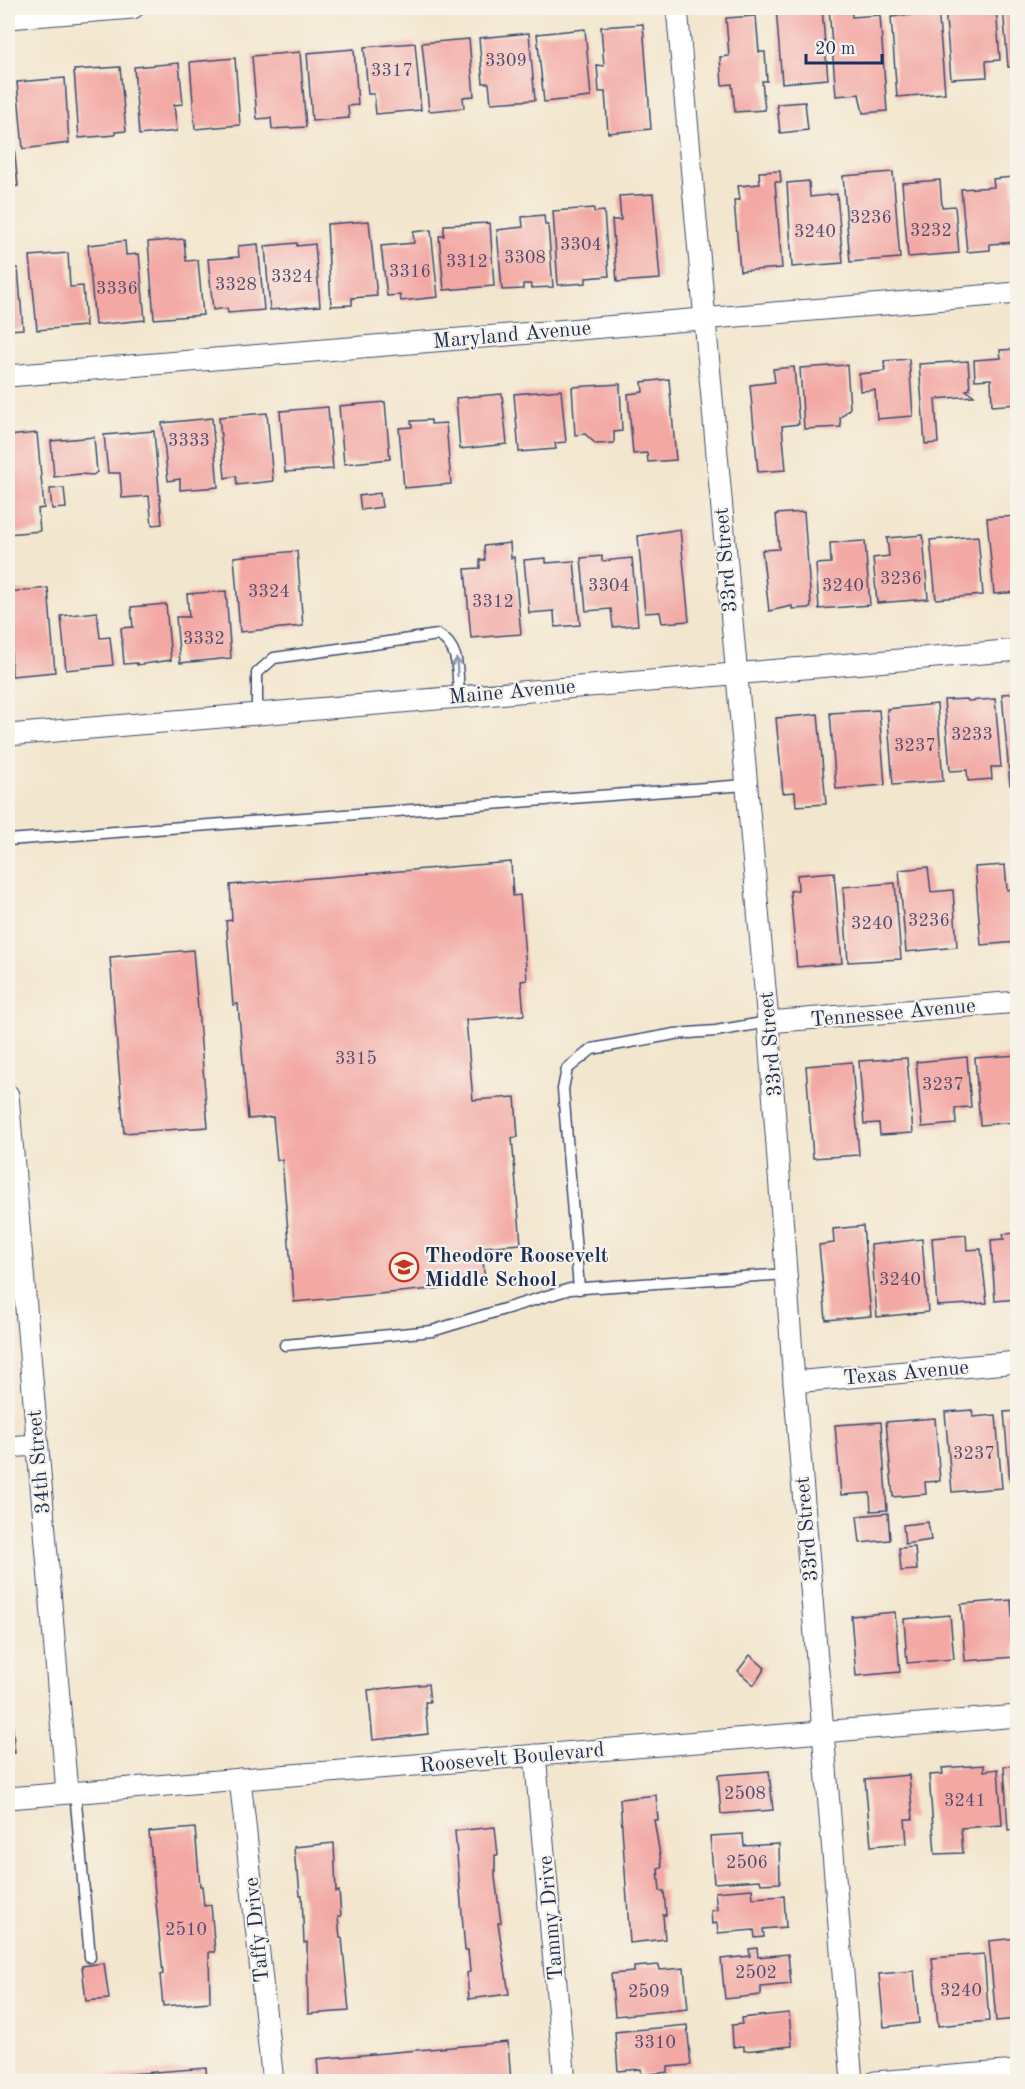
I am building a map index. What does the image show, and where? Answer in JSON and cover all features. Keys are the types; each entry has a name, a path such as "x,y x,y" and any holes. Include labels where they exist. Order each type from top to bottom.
{"street":[{"path":"8,18 133,8"},
{"name":"33rd Street","path":"676,8 768,1022 794,1382 852,2082"},
{"name":"Maryland Avenue","path":"8,376 1017,292"},
{"name":"Maine Avenue","path":"8,735 1017,650"},
{"name":"Tennessee Avenue","path":"768,1022 1017,1002"},
{"name":"34th Street","path":"8,1095 36,1445 71,1792"},
{"name":"Texas Avenue","path":"794,1382 1017,1362"},
{"path":"8,1447 36,1445"},
{"name":"Roosevelt Boulevard","path":"8,1798 1017,1716"},
{"name":"Tammy Drive","path":"535,1755 565,2082"},
{"name":"Taffy Drive","path":"240,1779 273,2082"},
{"path":"874,2082 1017,2071"}],"lane":[{"path":"257,713 257,674 274,657 438,635 448,641 456,654 459,696"},
{"path":"8,840 746,785"},
{"path":"579,1289 562,1089 567,1069 592,1049 675,1034 716,1031 768,1022"},
{"path":"285,1345 432,1331 579,1289 787,1274"},
{"path":"71,1792 90,1957"}],"building":[{"path":"776,8 822,8 828,79 782,83"},
{"path":"829,8 851,8 852,17 880,15 887,111 863,113 859,94 836,96"},
{"path":"912,8 938,8 945,93 897,97 891,17 912,15"},
{"path":"945,8 996,8 1000,60 986,61 987,77 951,79"},
{"path":"1003,8 1018,8 1018,66 1008,67"},
{"path":"756,16 759,52 765,52 767,81 762,81 765,110 735,112 732,84 722,85 720,57 729,56 726,18"},
{"path":"643,24 651,129 608,133 605,92 599,92 597,65 604,66 601,27"},
{"path":"585,29 591,97 544,102 537,34"},
{"path":"529,33 535,100 491,103 489,83 483,83 479,38"},
{"path":"469,39 474,96 463,97 464,108 429,111 422,43"},
{"path":"415,43 421,110 376,114 374,94 368,94 364,47"},
{"path":"354,49 358,105 348,106 349,118 312,121 307,53"},
{"path":"300,52 306,127 272,129 271,118 257,119 252,56"},
{"path":"235,58 240,125 195,129 190,62"},
{"path":"179,63 183,104 174,105 177,131 139,135 134,67"},
{"path":"120,67 126,131 115,132 115,135 79,138 74,70"},
{"path":"65,78 69,143 23,149 17,82"},
{"path":"8,86 18,186 8,187"},
{"path":"805,102 808,130 780,133 777,104"},
{"path":"780,171 781,182 775,182 782,268 740,271 734,200 740,200 738,186 760,184 759,172"},
{"path":"893,172 900,258 850,262 843,176"},
{"path":"1012,177 1017,242 990,244 990,250 967,252 961,189 994,187 993,179"},
{"path":"940,180 942,207 955,206 959,253 908,257 902,183"},
{"path":"809,181 810,197 837,194 843,263 792,267 787,183"},
{"path":"653,194 660,279 617,282 612,220 621,220 619,196"},
{"path":"594,208 594,212 604,211 609,276 586,278 586,283 558,285 553,211"},
{"path":"544,215 545,225 548,225 553,287 531,288 531,284 523,284 523,289 502,290 497,230 523,227 522,217"},
{"path":"369,221 377,296 352,298 352,305 331,306 327,224"},
{"path":"490,223 494,286 444,290 439,236 444,236 444,225"},
{"path":"431,230 438,297 401,301 400,295 387,296 381,246 414,243 413,232"},
{"path":"184,239 186,261 198,260 203,315 154,319 148,242"},
{"path":"125,241 126,255 139,254 145,320 95,325 88,245"},
{"path":"297,243 297,246 315,244 320,306 270,310 265,246"},
{"path":"258,244 264,310 228,313 227,308 213,310 208,259 239,257 238,246"},
{"path":"68,253 70,287 83,286 86,326 37,330 30,256"},
{"path":"18,268 23,329 8,330 8,269"},
{"path":"1018,349 1018,404 992,406 991,379 975,380 974,360 1001,358 1000,350"},
{"path":"909,359 913,416 877,419 875,390 860,391 859,374 885,371 884,361"},
{"path":"968,361 970,389 966,390 974,396 935,399 938,443 925,444 919,364"},
{"path":"847,365 850,408 840,418 841,427 804,429 800,368"},
{"path":"794,367 799,424 782,426 786,470 758,472 750,385 775,382 773,369"},
{"path":"669,379 676,460 648,462 647,453 633,454 628,394 643,392 642,382"},
{"path":"620,384 622,431 614,432 614,443 596,444 585,434 575,435 572,387"},
{"path":"561,390 566,442 555,443 556,449 519,452 514,394"},
{"path":"502,394 507,444 460,449 456,398"},
{"path":"385,402 390,459 344,464 339,406"},
{"path":"328,407 333,469 285,472 280,411"},
{"path":"267,413 273,481 237,485 236,476 225,478 219,417"},
{"path":"212,418 218,487 180,490 180,479 168,481 162,423"},
{"path":"431,420 431,424 446,423 451,484 404,488 399,428 412,427 411,421"},
{"path":"154,431 162,524 152,525 149,496 122,498 120,473 108,473 104,435"},
{"path":"37,433 44,508 38,509 40,531 8,534 8,436"},
{"path":"94,437 97,472 93,475 54,477 51,441"},
{"path":"64,488 66,508 52,509 50,489"},
{"path":"380,493 382,507 361,510 359,496"},
{"path":"804,512 811,606 810,608 792,609 792,606 769,611 762,550 779,549 776,514"},
{"path":"1018,516 1018,592 994,594 987,518"},
{"path":"680,529 689,621 662,623 660,612 645,613 638,536"},
{"path":"923,535 928,599 877,603 873,558 889,556 887,538"},
{"path":"978,536 983,595 936,599 930,540"},
{"path":"865,541 870,605 819,609 816,564 831,563 830,543"},
{"path":"510,543 511,558 514,557 521,634 471,638 465,569 480,568 480,560 485,560 484,546"},
{"path":"297,551 303,626 240,632 234,557"},
{"path":"602,556 602,561 632,558 638,625 613,627 611,609 586,611 581,558"},
{"path":"546,558 546,563 574,561 580,625 555,627 554,611 529,613 524,560"},
{"path":"48,588 55,672 12,676 8,592"},
{"path":"226,591 231,658 180,663 176,617 189,617 187,594"},
{"path":"166,604 171,660 137,665 137,663 124,664 121,628 133,627 131,607"},
{"path":"97,612 100,638 110,637 113,665 66,670 61,616"},
{"path":"1018,693 1018,784 1010,785 1002,694"},
{"path":"967,699 968,701 995,699 1001,767 991,767 992,779 968,781 967,770 950,771 944,700"},
{"path":"937,704 943,781 893,785 887,709"},
{"path":"879,710 885,785 836,789 830,713"},
{"path":"818,714 826,804 796,806 795,792 783,793 776,718"},
{"path":"511,862 513,896 520,895 527,980 521,981 524,1015 466,1020 473,1100 515,1097 518,1137 512,1138 521,1244 482,1247 485,1284 294,1302 282,1160 277,1160 273,1117 248,1119 238,1004 233,1005 226,921 232,920 230,885"},
{"path":"1005,865 1007,890 1018,889 1018,942 981,945 975,867"},
{"path":"928,867 931,892 953,890 957,947 906,952 899,870"},
{"path":"834,872 842,963 797,967 790,891 798,890 797,875"},
{"path":"895,883 901,959 848,962 843,887"},
{"path":"193,950 208,1127 124,1133 110,957"},
{"path":"1018,1055 1018,1122 980,1125 975,1058"},
{"path":"967,1057 971,1107 955,1108 956,1124 922,1127 916,1062"},
{"path":"907,1058 913,1133 880,1135 879,1123 864,1124 859,1061"},
{"path":"852,1062 859,1155 813,1158 806,1066"},
{"path":"863,1226 871,1316 826,1320 819,1245 834,1243 833,1229"},
{"path":"1018,1233 1018,1299 995,1301 991,1240 1004,1239 1003,1234"},
{"path":"966,1235 967,1250 981,1249 987,1303 937,1306 932,1238"},
{"path":"922,1239 928,1312 877,1317 871,1245"},
{"path":"972,1410 973,1417 996,1415 1002,1488 952,1492 945,1412"},
{"path":"1018,1411 1018,1482 1010,1482 1004,1412"},
{"path":"935,1418 940,1481 925,1482 926,1494 893,1497 886,1422"},
{"path":"881,1422 887,1510 871,1511 870,1493 841,1495 835,1425"},
{"path":"888,1513 890,1540 860,1543 857,1516"},
{"path":"928,1522 931,1540 905,1544 903,1525"},
{"path":"915,1547 917,1570 901,1571 899,1548"},
{"path":"1011,1600 1015,1657 965,1661 961,1604"},
{"path":"895,1612 900,1672 856,1676 851,1616"},
{"path":"950,1615 954,1659 907,1663 904,1619"},
{"path":"750,1655 765,1668 754,1685 738,1671"},
{"path":"428,1684 430,1702 425,1702 428,1734 373,1740 368,1690"},
{"path":"8,1710 11,1710 15,1753 8,1754"},
{"path":"984,1765 984,1771 998,1769 1002,1825 961,1828 963,1853 935,1854 929,1775 943,1774 942,1768"},
{"path":"1018,1765 1018,1829 1008,1830 1004,1766"},
{"path":"769,1771 773,1810 721,1814 718,1775"},
{"path":"909,1775 913,1819 905,1819 907,1843 871,1846 865,1779"},
{"path":"656,1795 658,1820 654,1820 662,1867 658,1868 660,1891 664,1891 665,1939 630,1943 620,1799"},
{"path":"495,1827 498,1855 495,1855 495,1877 501,1923 498,1923 509,1994 469,1999 467,1973 470,1972 468,1950 465,1950 455,1831"},
{"path":"195,1828 204,1906 211,1905 215,1952 209,1952 210,2002 163,2006 160,1975 163,1974 149,1832"},
{"path":"743,1834 744,1846 779,1844 780,1883 761,1884 760,1880 714,1883 710,1836"},
{"path":"334,1843 336,1892 339,1891 341,1916 338,1916 349,2011 308,2014 307,1942 304,1943 302,1895 300,1895 298,1872 296,1872 294,1847"},
{"path":"752,1889 753,1898 784,1896 786,1927 763,1929 764,1937 755,1938 754,1930 718,1933 717,1923 712,1924 711,1911 717,1910 715,1892"},
{"path":"1018,1938 1018,2019 996,2021 989,1941"},
{"path":"757,1948 758,1957 788,1954 791,1984 761,1987 761,1995 725,1999 721,1959 750,1956 749,1949"},
{"path":"984,1954 989,2021 938,2026 932,1958"},
{"path":"104,1963 109,1999 86,2001 82,1966"},
{"path":"659,1965 660,1970 684,1968 688,2009 615,2016 611,1974 634,1972 634,1967"},
{"path":"914,1971 919,2023 884,2027 879,1974"},
{"path":"789,2013 792,2046 744,2051 744,2046 733,2047 732,2025 742,2024 741,2018"},
{"path":"687,2025 691,2065 668,2067 668,2072 642,2075 641,2069 618,2071 615,2032"},
{"path":"508,2042 511,2082 319,2082 317,2059"},
{"path":"206,2068 207,2082 52,2082 52,2080"}],"place":[{"name":"Theodore Roosevelt Middle School","path":"404,1267"}]}
